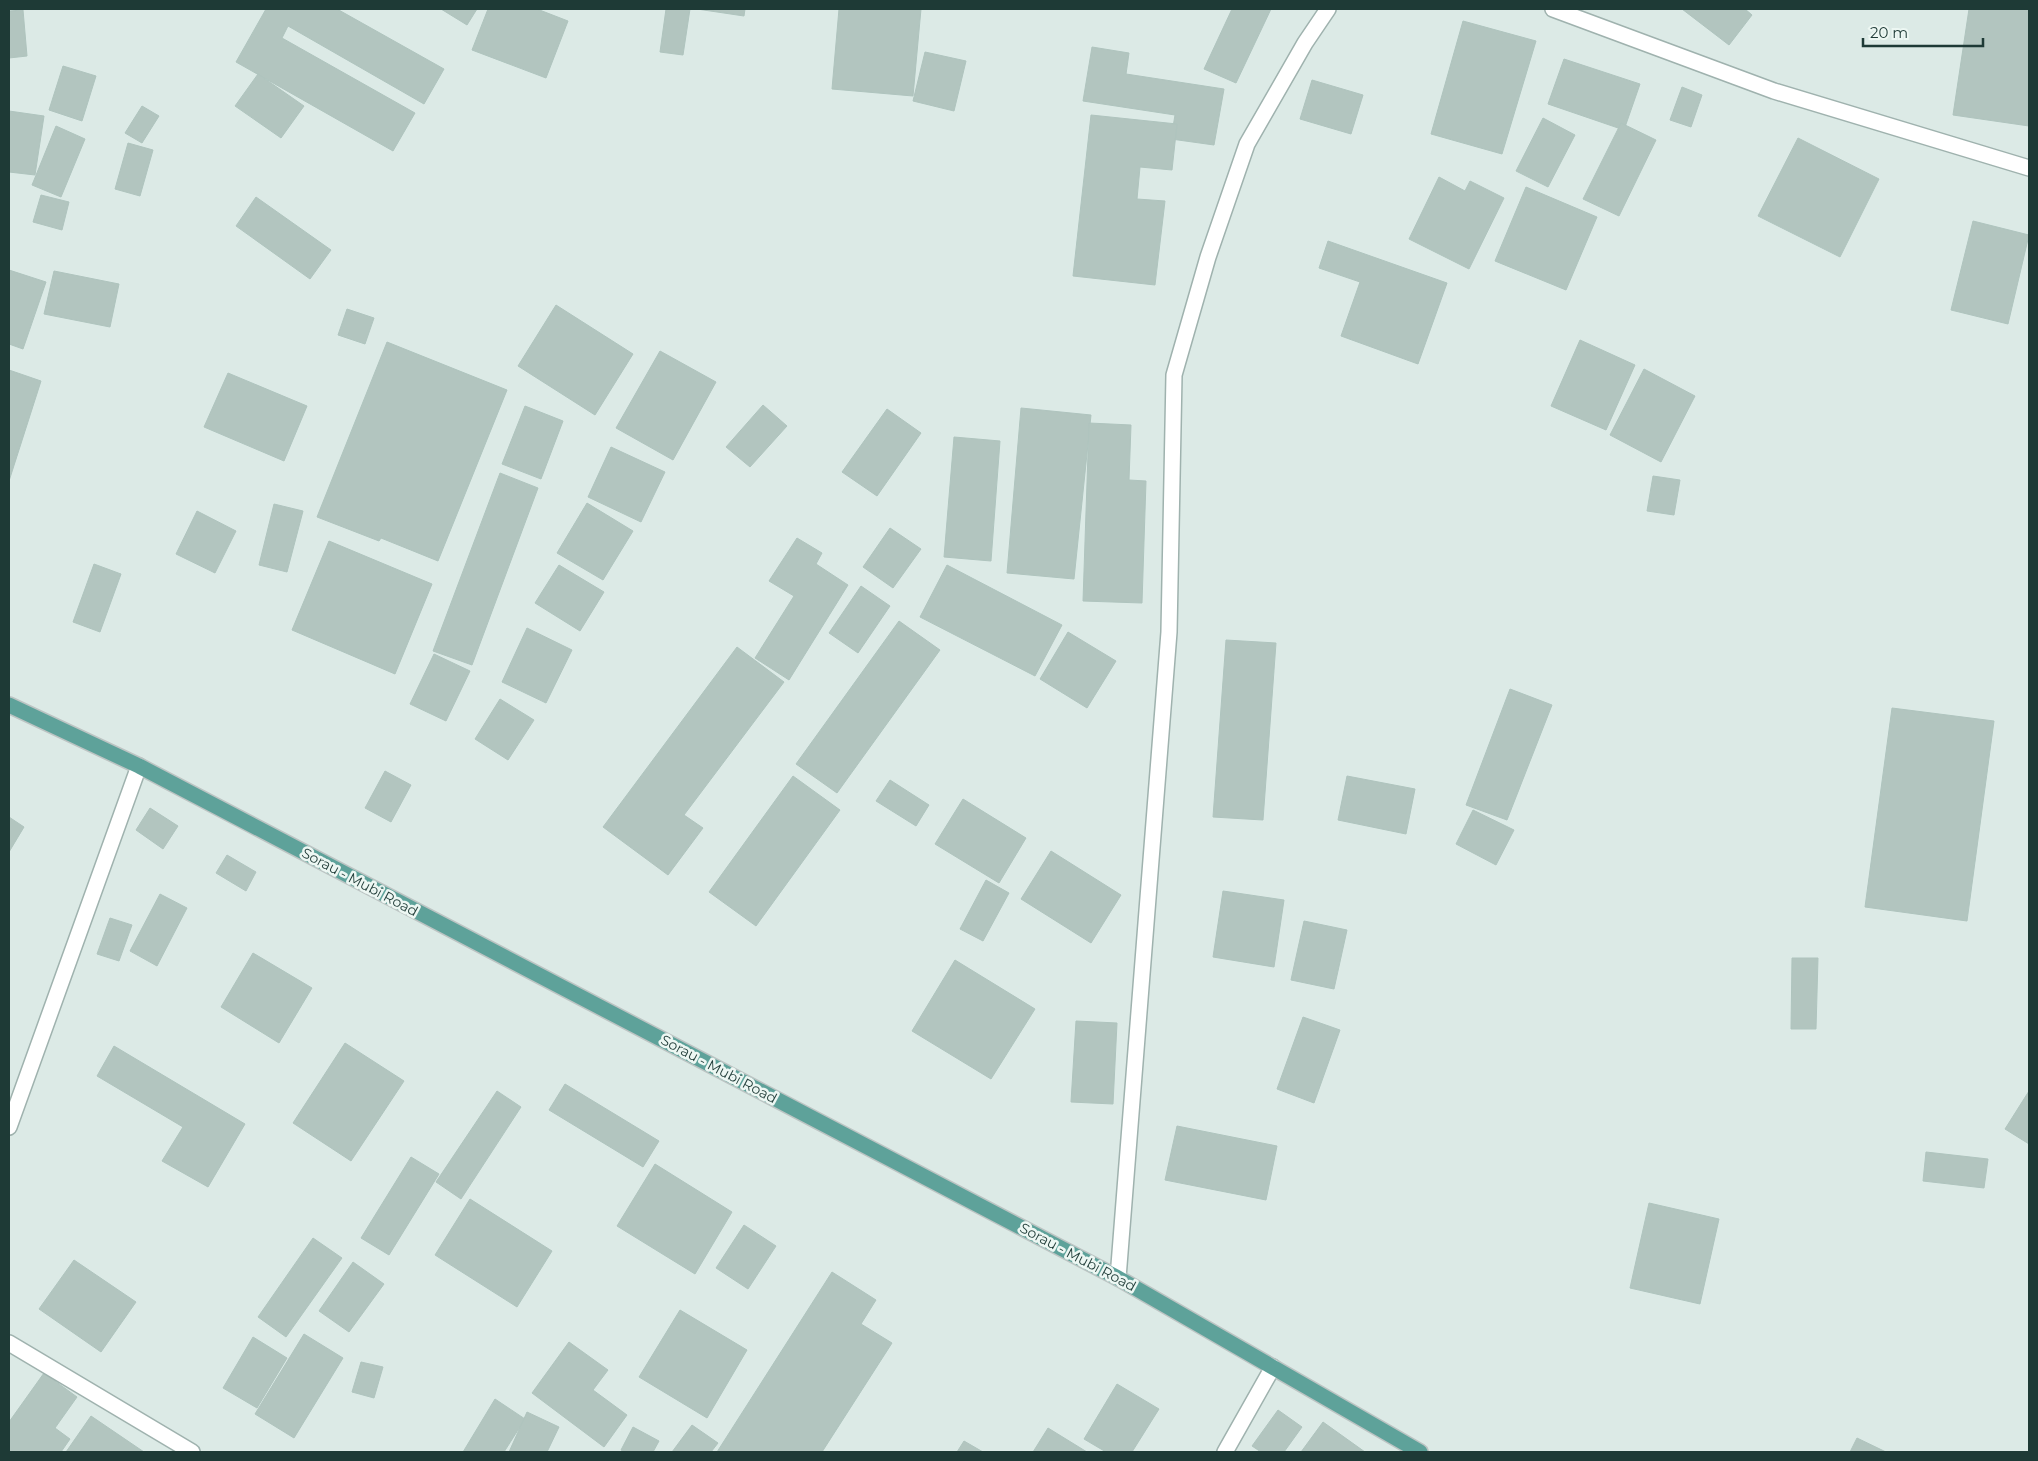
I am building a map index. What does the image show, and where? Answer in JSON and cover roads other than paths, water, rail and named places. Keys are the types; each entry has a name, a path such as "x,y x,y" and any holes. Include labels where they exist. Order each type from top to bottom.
{"main road":[{"name":"Sorau - Mubi Road","path":"9,704 139,766 1118,1278 1420,1452"}],"street":[{"path":"1118,1278 1169,632 1174,375 1208,258 1247,144 1305,43 1328,9"},
{"path":"1552,9 1774,91 2029,168"},
{"path":"9,1127 139,766"},
{"path":"9,1344 192,1452"},
{"path":"1225,1452 1273,1367"}]}
